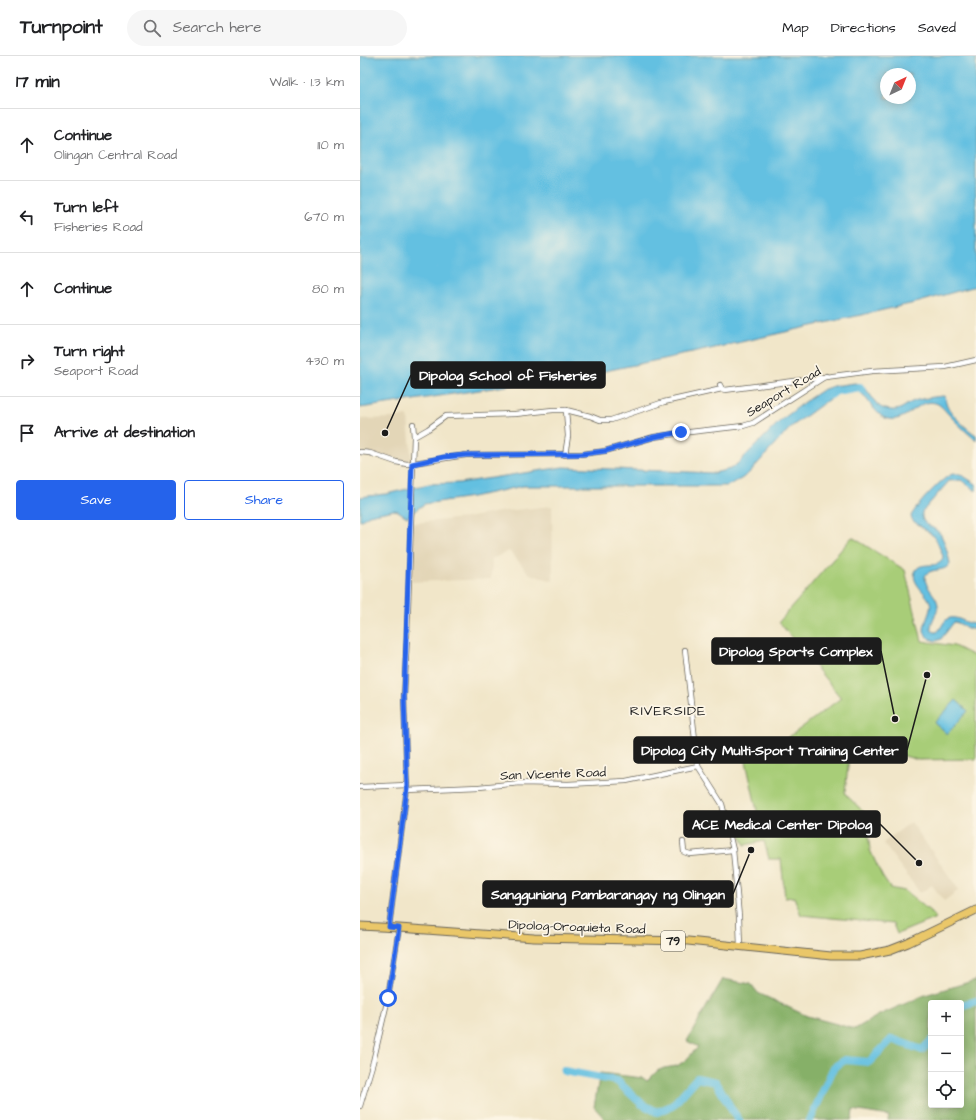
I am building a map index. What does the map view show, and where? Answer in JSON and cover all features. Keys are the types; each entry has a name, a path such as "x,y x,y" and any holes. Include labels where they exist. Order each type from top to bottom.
{"main road":[{"name":"Dipolog-Oroquieta Road","path":"360,926 534,938 688,941 850,957 890,950 908,943 976,910"}],"street":[{"name":"Seaport Road","path":"413,464 444,457 466,455 565,455 605,451 654,437 681,432 743,426 754,423 763,418 826,376 872,371 945,367 976,360"},
{"path":"414,437 446,416 566,410 600,420 611,420 664,402 721,387 826,376"},
{"path":"565,455 568,436 566,410"},
{"path":"389,927 407,785 404,697 414,437 413,424"},
{"path":"360,452 370,453 402,464 413,464"},
{"path":"685,650 698,766 722,804 726,814 733,850 740,946"},
{"name":"San Vicente Road","path":"406,790 520,783 626,781 698,766"},
{"path":"360,787 407,785"},
{"path":"683,842 684,852 690,854 733,850"},
{"path":"360,1106 373,1062 388,998 399,928"}],"shaded area":[{"path":"408,416 412,464 405,464 360,451 360,419"},
{"path":"552,506 553,581 530,574 509,551 492,559 491,579 411,582 413,523 466,518 505,511"},
{"path":"911,822 959,890 944,901 932,885 920,893 883,843"}],"green space":[{"path":"852,537 905,570 922,641 954,646 976,657 976,759 918,760 851,740 845,792 846,795 866,814 870,850 882,876 890,888 905,891 931,912 936,918 897,934 893,924 801,915 794,897 785,898 781,859 769,859 764,841 745,845 739,834 759,820 745,757 785,740 841,698 779,622"},
{"path":"723,979 751,984 758,993 807,1016 855,1029 879,1015 925,995 976,980 976,1120 888,1120 889,1116 853,1110 852,1120 606,1120 594,1107 600,1073 643,1078 647,1081 657,1071 664,1068 677,1066 686,1060 698,1047 687,1041"}],"water":[{"path":"360,56 976,56 976,286 919,302 605,371 360,408"},
{"path":"855,383 865,388 877,404 890,410 898,410 917,400 945,396 946,404 949,409 964,426 976,435 976,440 938,404 931,402 925,404 900,418 885,418 873,408 863,394 857,389 851,387 844,388 791,427 749,473 727,486 523,486 472,497 424,504 407,517 394,510 369,515 360,521 360,497 386,494 429,484 459,483 563,467 714,473 730,469 737,464 780,421 810,398 822,390 833,386"},
{"path":"953,474 960,474 976,484 976,491 961,480 949,481 922,512 923,521 941,535 950,563 945,568 931,571 925,576 925,580 936,598 938,606 931,628 934,632 937,632 947,619 954,618 976,624 976,629 970,629 954,622 941,639 936,641 929,638 925,634 924,629 929,613 930,602 916,583 914,574 919,567 939,563 943,556 935,537 912,520 911,516 930,492 943,480"},
{"path":"956,700 968,711 947,734 934,723"}],"waterway":[{"path":"831,395 836,391 860,387 862,390"},
{"path":"964,1005 976,1001"},
{"path":"810,1120 834,1067 845,1060 869,1062 892,1039 922,1050 928,1044"},
{"path":"564,1071 617,1081 642,1104 657,1112 672,1106 697,1078 716,1082 739,1120"}],"place":[{"name":"Dipolog School of Fisheries","path":"385,433"},
{"name":"Dipolog City Multi-Sport Training Center","path":"927,675"},
{"name":"Dipolog Sports Complex","path":"895,719"},
{"name":"Sangguniang Pambarangay ng Olingan","path":"751,850"},
{"name":"ACE Medical Center Dipolog","path":"919,863"}],"district":[{"name":"RIVERSIDE","path":"668,710"}],"route":[{"path":"388,998 399,928 389,927 407,788 404,697 412,464 444,457 466,455 582,454 605,451 654,437 681,432"}]}
